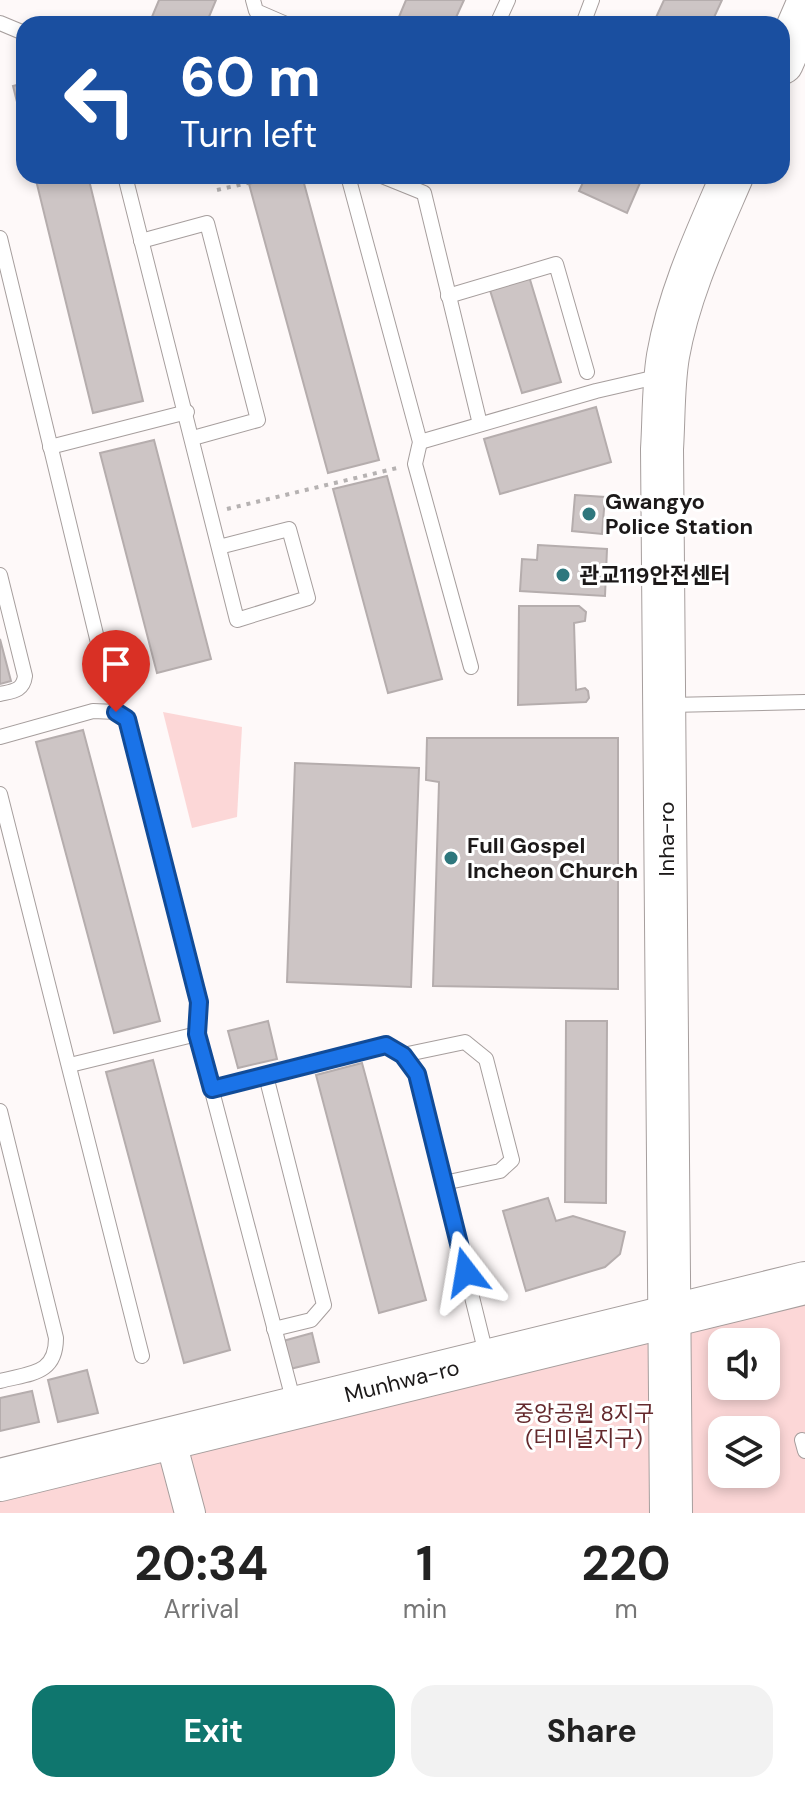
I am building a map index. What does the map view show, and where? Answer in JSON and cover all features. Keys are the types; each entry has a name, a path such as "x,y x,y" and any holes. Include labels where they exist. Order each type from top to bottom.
{"main road":[{"path":"790,45 805,10"},
{"name":"Inha-ro","path":"671,1513 662,449 665,376 668,353 691,270 729,184"},
{"name":"Munhwa-ro","path":"0,1480 805,1283"}],"street":[{"path":"170,1438 190,1513"}],"lane":[{"path":"253,0 256,11 268,16"},
{"path":"127,184 187,412 219,547 237,620 308,598 289,529 219,547"},
{"path":"350,184 420,442 415,464 471,667"},
{"path":"402,184 424,193 480,424"},
{"path":"141,241 207,223 211,238 258,420 193,438"},
{"path":"0,238 101,655"},
{"path":"448,296 556,264 587,372"},
{"path":"420,442 596,391 665,376"},
{"path":"50,447 187,412"},
{"path":"0,575 25,676 24,684 18,690 0,694"},
{"path":"665,705 805,702"},
{"path":"0,737 93,711 116,712 127,719 199,1002 197,1034 295,1408"},
{"path":"0,794 142,1356"},
{"path":"70,1065 197,1034"},
{"path":"403,1055 465,1042 486,1059 512,1160 500,1171 444,1183"},
{"path":"212,1089 386,1045 403,1055 417,1074 487,1360"},
{"path":"266,1076 324,1305 311,1320 274,1329"},
{"path":"0,1111 56,1338 56,1355 45,1369 0,1381"}],"path":[{"path":"217,190 244,184"},
{"path":"211,513 415,464"}],"green space":[{"path":"163,712 242,727 237,817 192,828"},
{"path":"805,1295 805,1513 679,1513 683,1325"},
{"name":"중앙공원 8지구 (터미널지구)","path":"670,1316 671,1513 0,1513 0,1480"}],"building":[{"path":"159,0 216,0 209,16 152,16"},
{"path":"406,0 464,0 457,16 399,16"},
{"path":"664,0 722,0 715,16 657,16"},
{"path":"37,184 90,184 143,401 93,413"},
{"path":"249,184 304,184 379,460 328,473"},
{"path":"582,184 640,184 627,213 579,191"},
{"path":"528,273 561,382 522,393 489,287"},
{"path":"596,407 611,462 500,494 484,439"},
{"path":"154,440 211,659 157,673 100,453"},
{"path":"387,476 442,679 388,693 333,489"},
{"name":"Gwangyo Police Station","path":"575,495 605,497 602,534 572,531"},
{"name":"관교119안전센터","path":"538,545 607,549 605,596 520,591 522,559 537,560"},
{"path":"519,606 579,606 586,612 585,621 574,623 576,690 585,688 588,691 586,702 518,705"},
{"path":"0,639 11,681 0,684"},
{"path":"83,730 160,1021 114,1033 36,742"},
{"path":"427,738 618,738 618,989 433,986 439,782 426,780"},
{"path":"295,763 419,768 411,987 287,982"},
{"path":"268,1021 277,1059 238,1068 228,1031"},
{"path":"566,1021 607,1021 606,1203 565,1202"},
{"path":"153,1060 230,1350 184,1363 106,1072"},
{"path":"362,1063 426,1300 379,1313 316,1075"},
{"path":"548,1198 556,1221 573,1216 625,1232 620,1254 605,1267 526,1291 503,1211"},
{"path":"312,1333 319,1362 290,1369 283,1341"},
{"path":"87,1370 98,1413 58,1422 48,1380"},
{"path":"32,1391 39,1422 0,1431 0,1398"}],"place":[{"name":"Gwangyo Police Station","path":"589,514"},
{"name":"관교119안전센터","path":"563,575"},
{"name":"Full Gospel Incheon Church","path":"451,858"}],"route":[{"path":"116,712 127,719 199,1002 197,1034 212,1089 386,1045 403,1055 417,1074 466,1272"}]}
